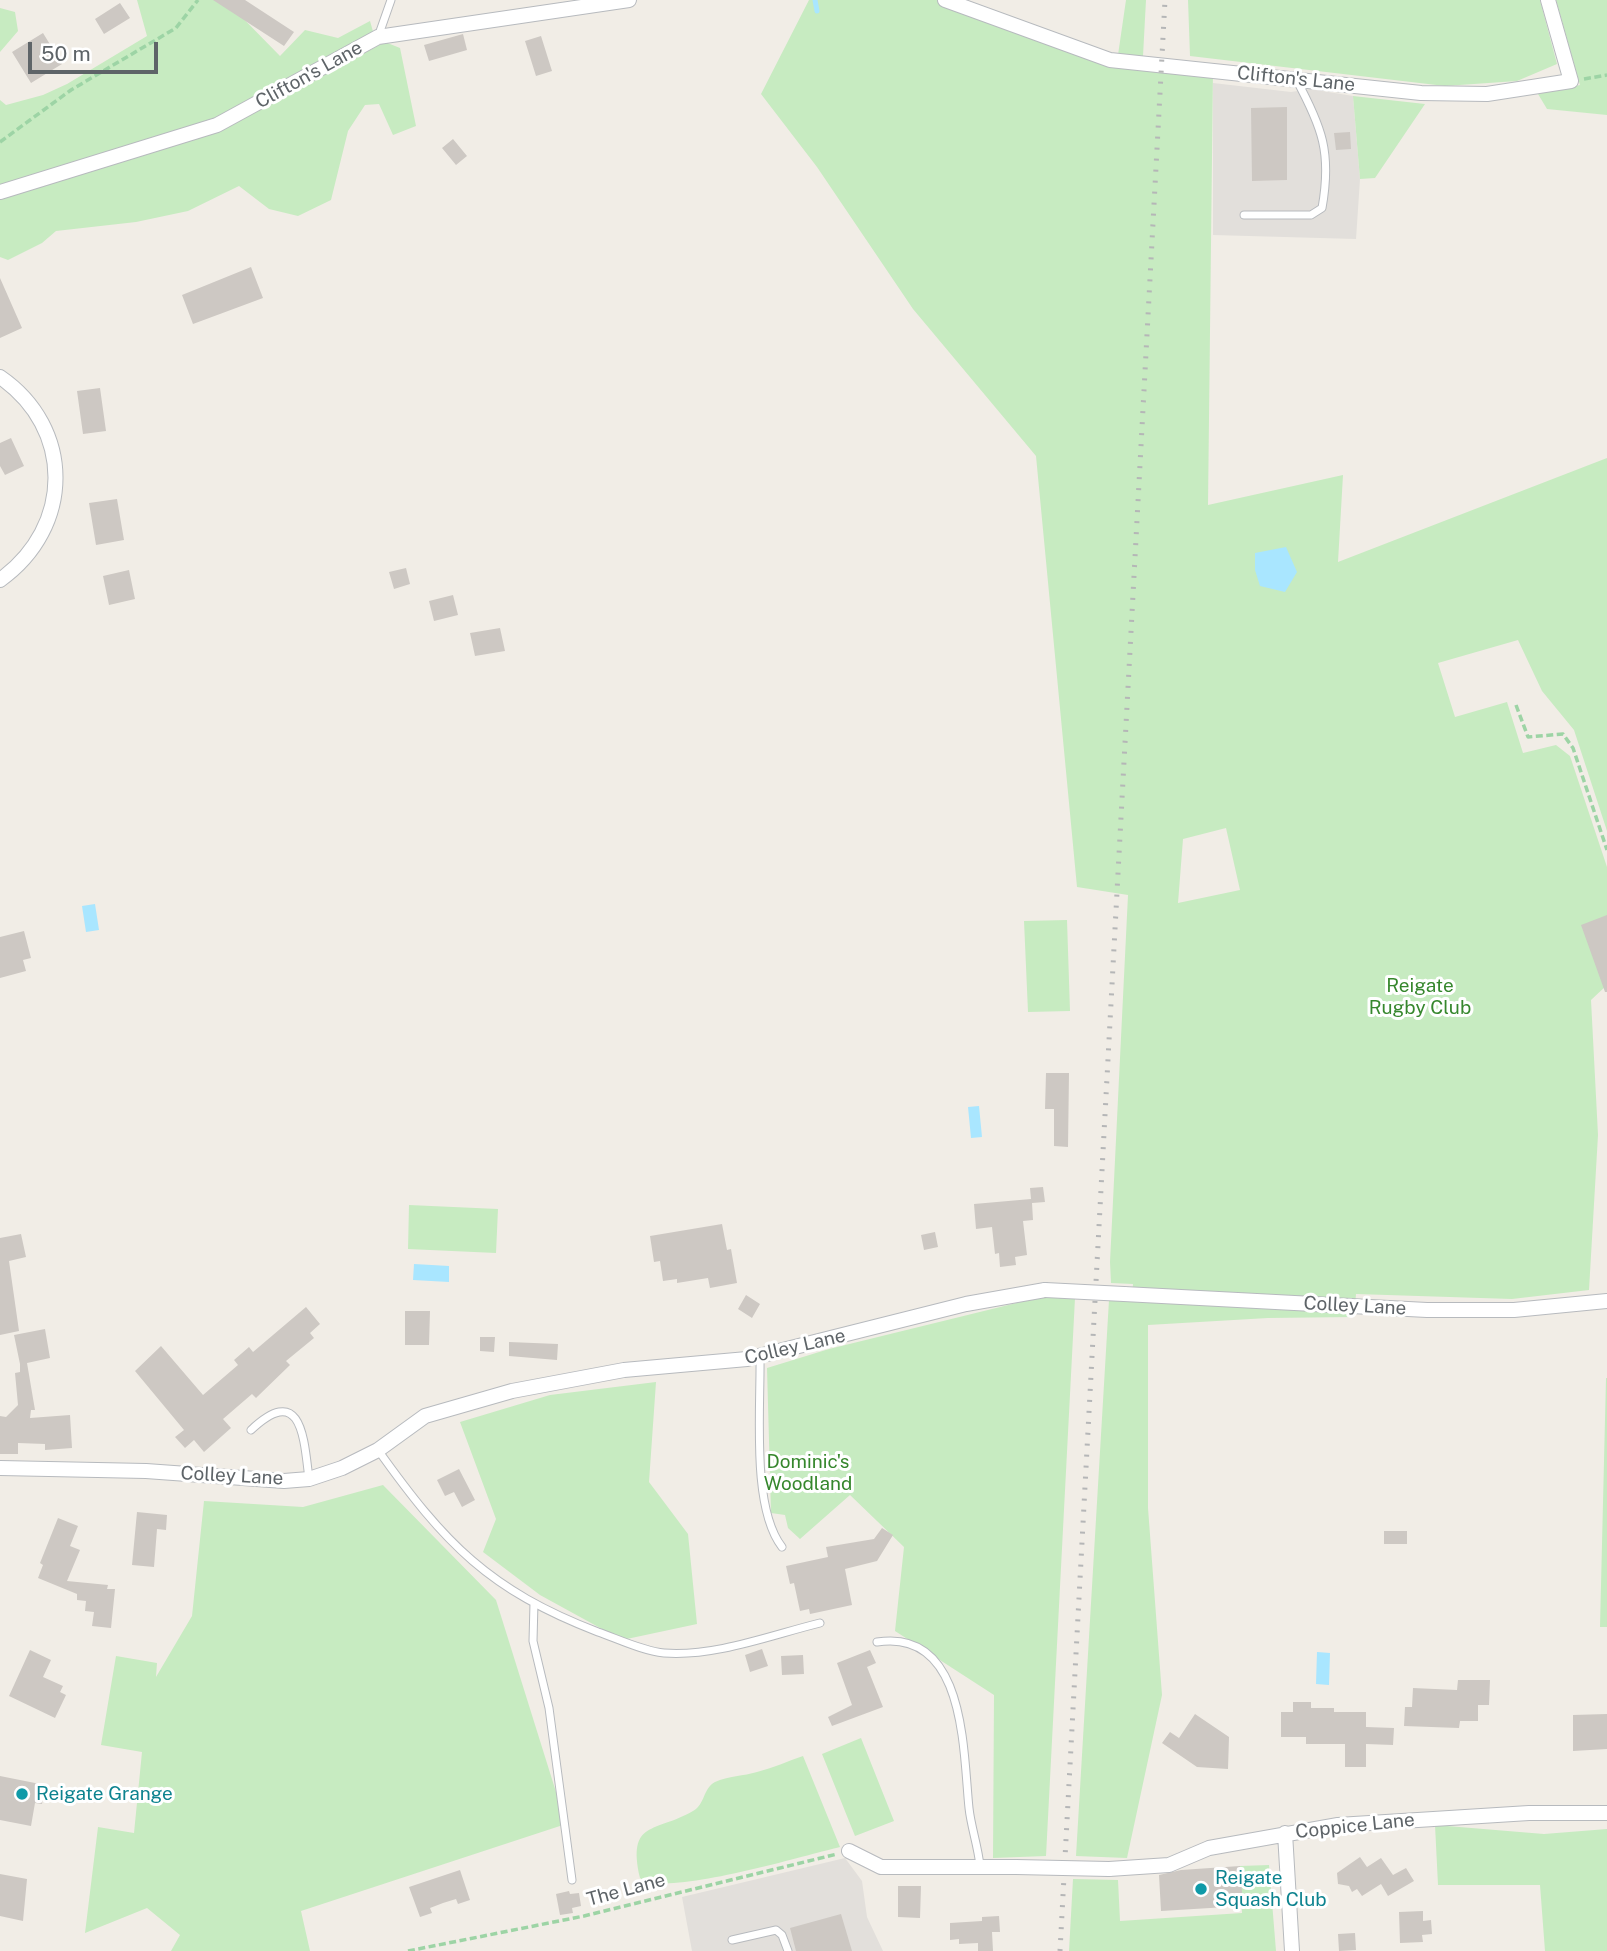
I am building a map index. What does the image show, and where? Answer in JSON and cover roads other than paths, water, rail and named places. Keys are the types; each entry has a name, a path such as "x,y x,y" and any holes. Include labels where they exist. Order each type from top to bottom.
{"street":[{"name":"Clifton's Lane","path":"0,192 217,125 378,37 629,0"},
{"name":"Clifton's Lane","path":"945,0 1110,60 1421,93 1486,94 1571,80 1548,0"},
{"path":"0,377 22,394 40,418 54,451 57,475 54,499 36,542 0,580"},
{"name":"Colley Lane","path":"0,1468 146,1471 284,1481 309,1479 342,1468 379,1450 425,1416 512,1391 624,1370 760,1356 966,1304 1045,1290 1427,1310 1514,1310 1607,1301"},
{"name":"Coppice Lane","path":"980,1866 1109,1869 1169,1865 1209,1848 1338,1825 1417,1819 1607,1812"},
{"path":"1284,1833 1292,1951"},
{"path":"849,1851 881,1867 980,1866"}],"lane":[{"path":"378,37 391,0"},
{"path":"1244,215 1311,215 1322,208 1328,175 1318,121 1296,79"},
{"path":"760,1356 762,1493 771,1533 782,1547"},
{"path":"251,1430 268,1414 277,1411 290,1412 296,1418 304,1437 309,1479"},
{"path":"379,1450 418,1507 465,1557 499,1584 558,1616 663,1653 716,1649 820,1623"},
{"path":"534,1603 533,1641 549,1708 572,1880"},
{"path":"877,1642 904,1643 928,1655 945,1675 962,1722 969,1813 980,1866"},
{"path":"732,1940 776,1930 782,1936 788,1951"}],"water":[{"path":"1286,547 1297,572 1285,592 1260,586 1255,570 1255,553"},
{"path":"95,904 99,930 86,932 82,906"},
{"path":"979,1106 982,1137 971,1138 968,1107"},
{"path":"414,1264 449,1266 449,1282 413,1280"},
{"path":"1317,1652 1330,1653 1329,1685 1316,1684"}],"waterway":[{"path":"815,0 817,11"}],"railway":[{"path":"1060,1951 1165,0"}],"place":[{"name":"Reigate Grange","path":"22,1794"},
{"name":"Reigate Squash Club","path":"1201,1889"}],"park label":[{"name":"Reigate Rugby Club","path":"1420,997"},
{"name":"Dominic's Woodland","path":"808,1473"}]}
